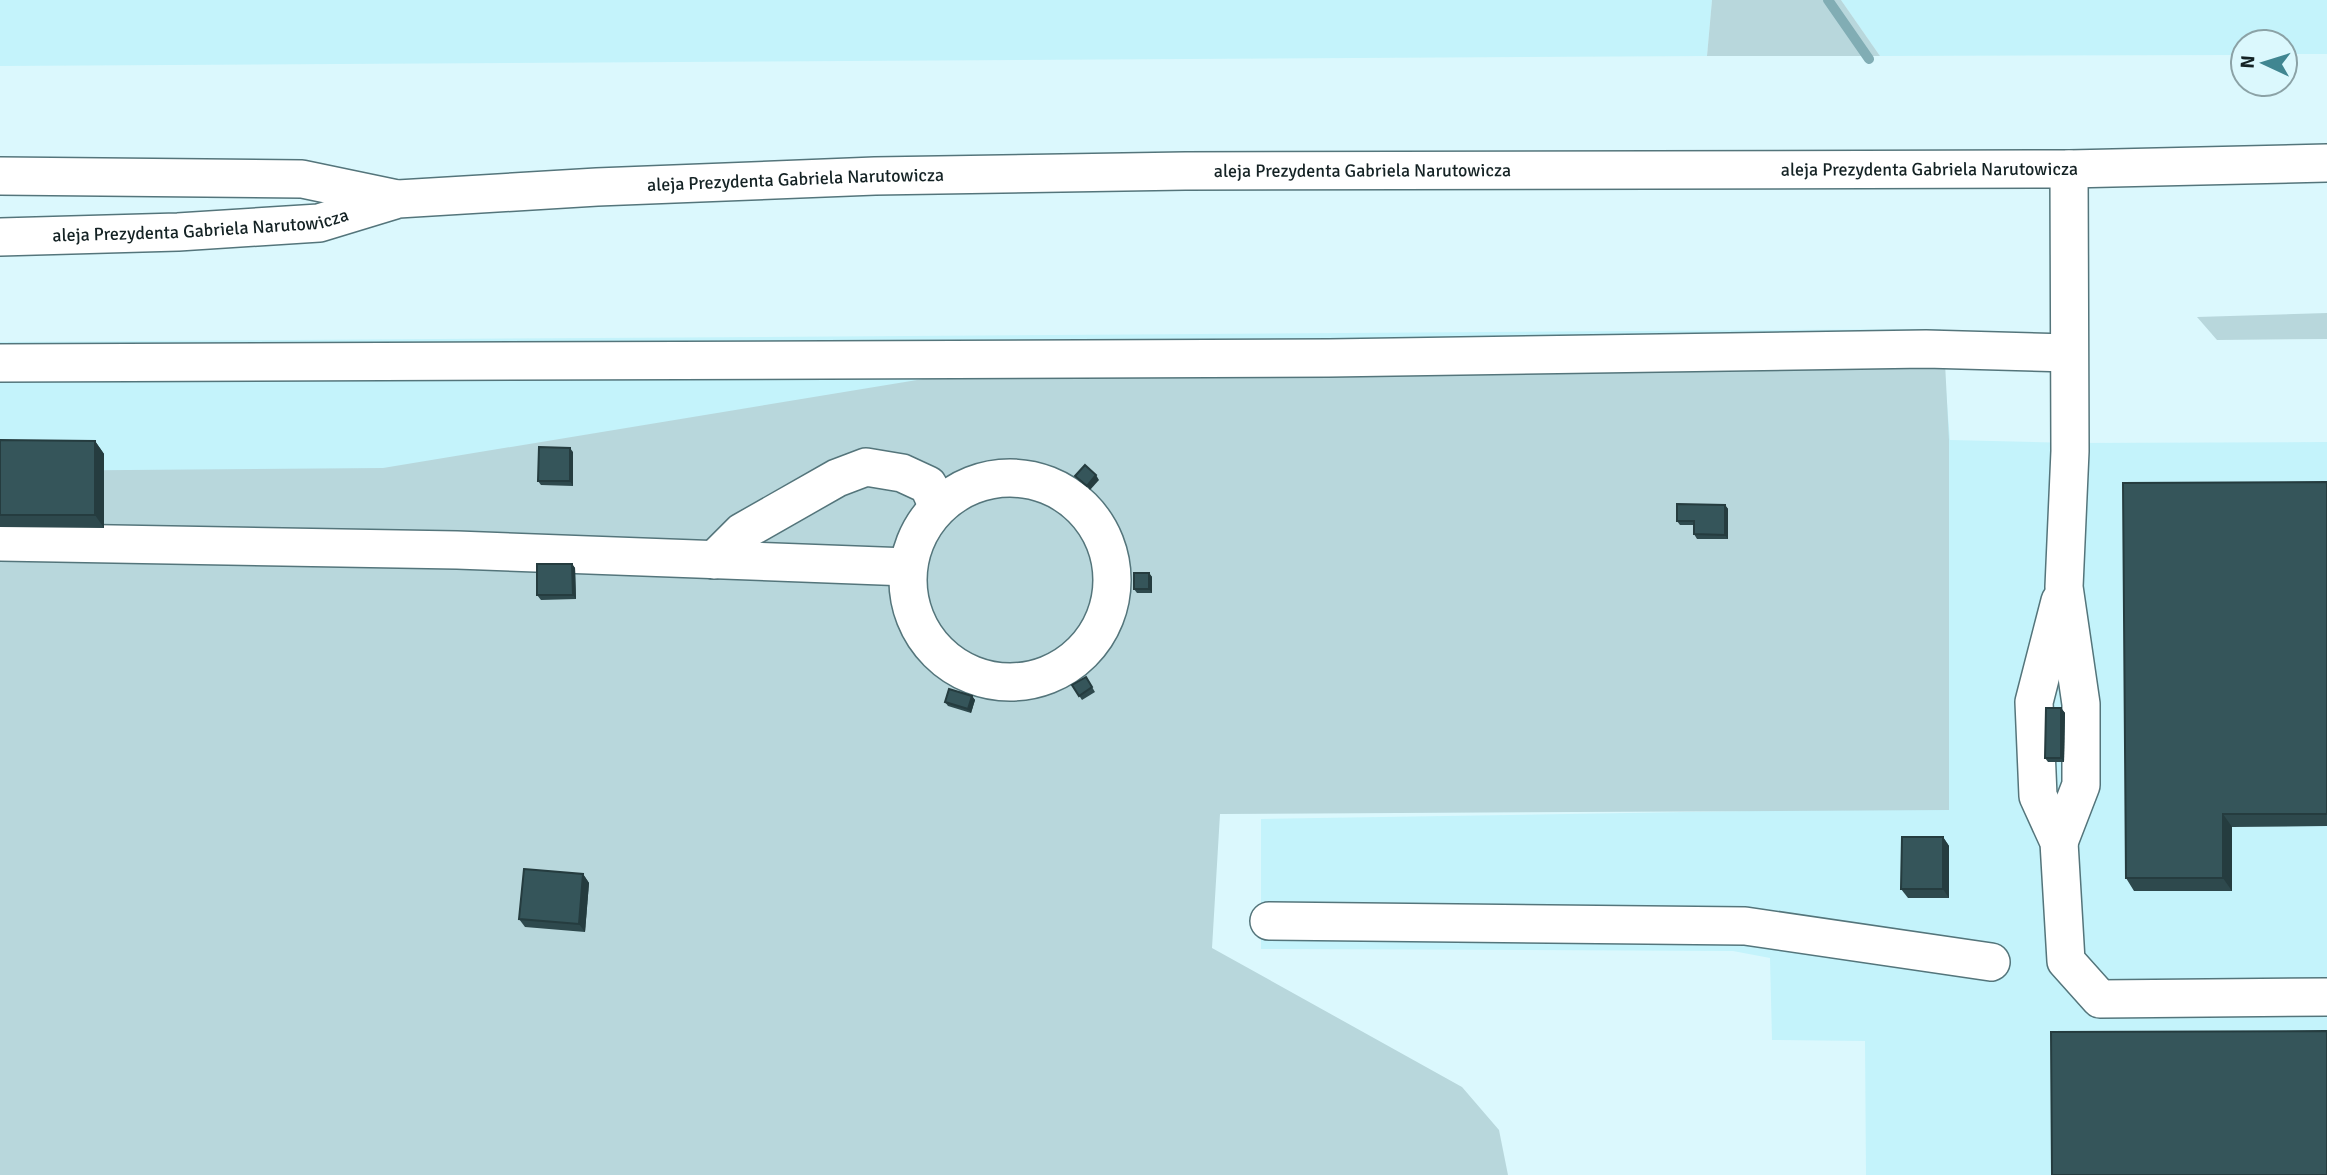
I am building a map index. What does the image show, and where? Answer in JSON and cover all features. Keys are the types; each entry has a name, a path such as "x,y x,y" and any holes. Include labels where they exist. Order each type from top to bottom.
{"street":[{"name":"aleja Prezydenta Gabriela Narutowicza","path":"0,237 178,232 319,223 398,199 875,176 1185,171 2069,169 2327,163"},
{"path":"2069,169 2070,451 2064,587 2081,704 2081,785 2059,842 2066,961 2100,999 2327,997"},
{"name":"aleja Prezydenta Gabriela Narutowicza","path":"0,176 302,179 398,199"},
{"path":"0,363 1356,358 1926,349 2069,353"},
{"path":"714,559 742,532 836,478 866,467 902,473 928,485 938,507"},
{"path":"998,478 1031,480 1063,492 1088,514 1106,543 1112,576 1108,610 1093,640 1069,664 1039,678 1006,682 973,676 944,658 922,632 910,601 908,567 918,535 938,507 965,488 998,478"},
{"path":"0,542 457,550 908,567"},
{"path":"1269,921 1745,926 1992,962"}],"shaded area":[{"path":"0,0 1712,0 1707,56 0,66"},
{"path":"1712,0 1841,0 1880,56 1707,56"},
{"path":"1841,0 2327,0 2327,54 2299,54 2299,28 2229,28 2229,55 1880,56"},
{"path":"2327,313 2327,339 2217,340 2197,317"},
{"path":"1941,329 1950,440 2070,443 2327,442 2327,1175 1866,1175 1865,1041 1772,1040 1770,958 1733,951 1261,949 1261,819 1747,811 1530,444 0,1175 0,342"},
{"path":"1945,363 1949,440 1949,810 1220,814 1212,948 1462,1087 1499,1130 1508,1175 0,1175 0,471 383,468 990,368"}],"building":[{"path":"0,440 95,441 95,515 0,515"},
{"path":"539,447 570,448 570,481 538,481"},
{"path":"1085,465 1096,475 1087,486 1075,476"},
{"path":"2327,482 2327,814 2223,814 2223,878 2126,878 2123,483"},
{"path":"1677,504 1725,505 1725,535 1694,534 1694,521 1677,521"},
{"path":"537,564 572,564 573,595 537,595"},
{"path":"1134,573 1149,573 1149,589 1134,589"},
{"path":"1086,677 1092,687 1079,696 1072,685"},
{"path":"949,689 972,696 968,709 945,702"},
{"path":"2046,708 2061,708 2061,758 2045,758"},
{"path":"1902,837 1943,837 1943,889 1901,889"},
{"path":"524,869 583,874 579,924 519,919"},
{"path":"2327,1031 2327,1175 2052,1175 2051,1032"}],"waterway":[{"path":"1828,0 1869,59"}]}
